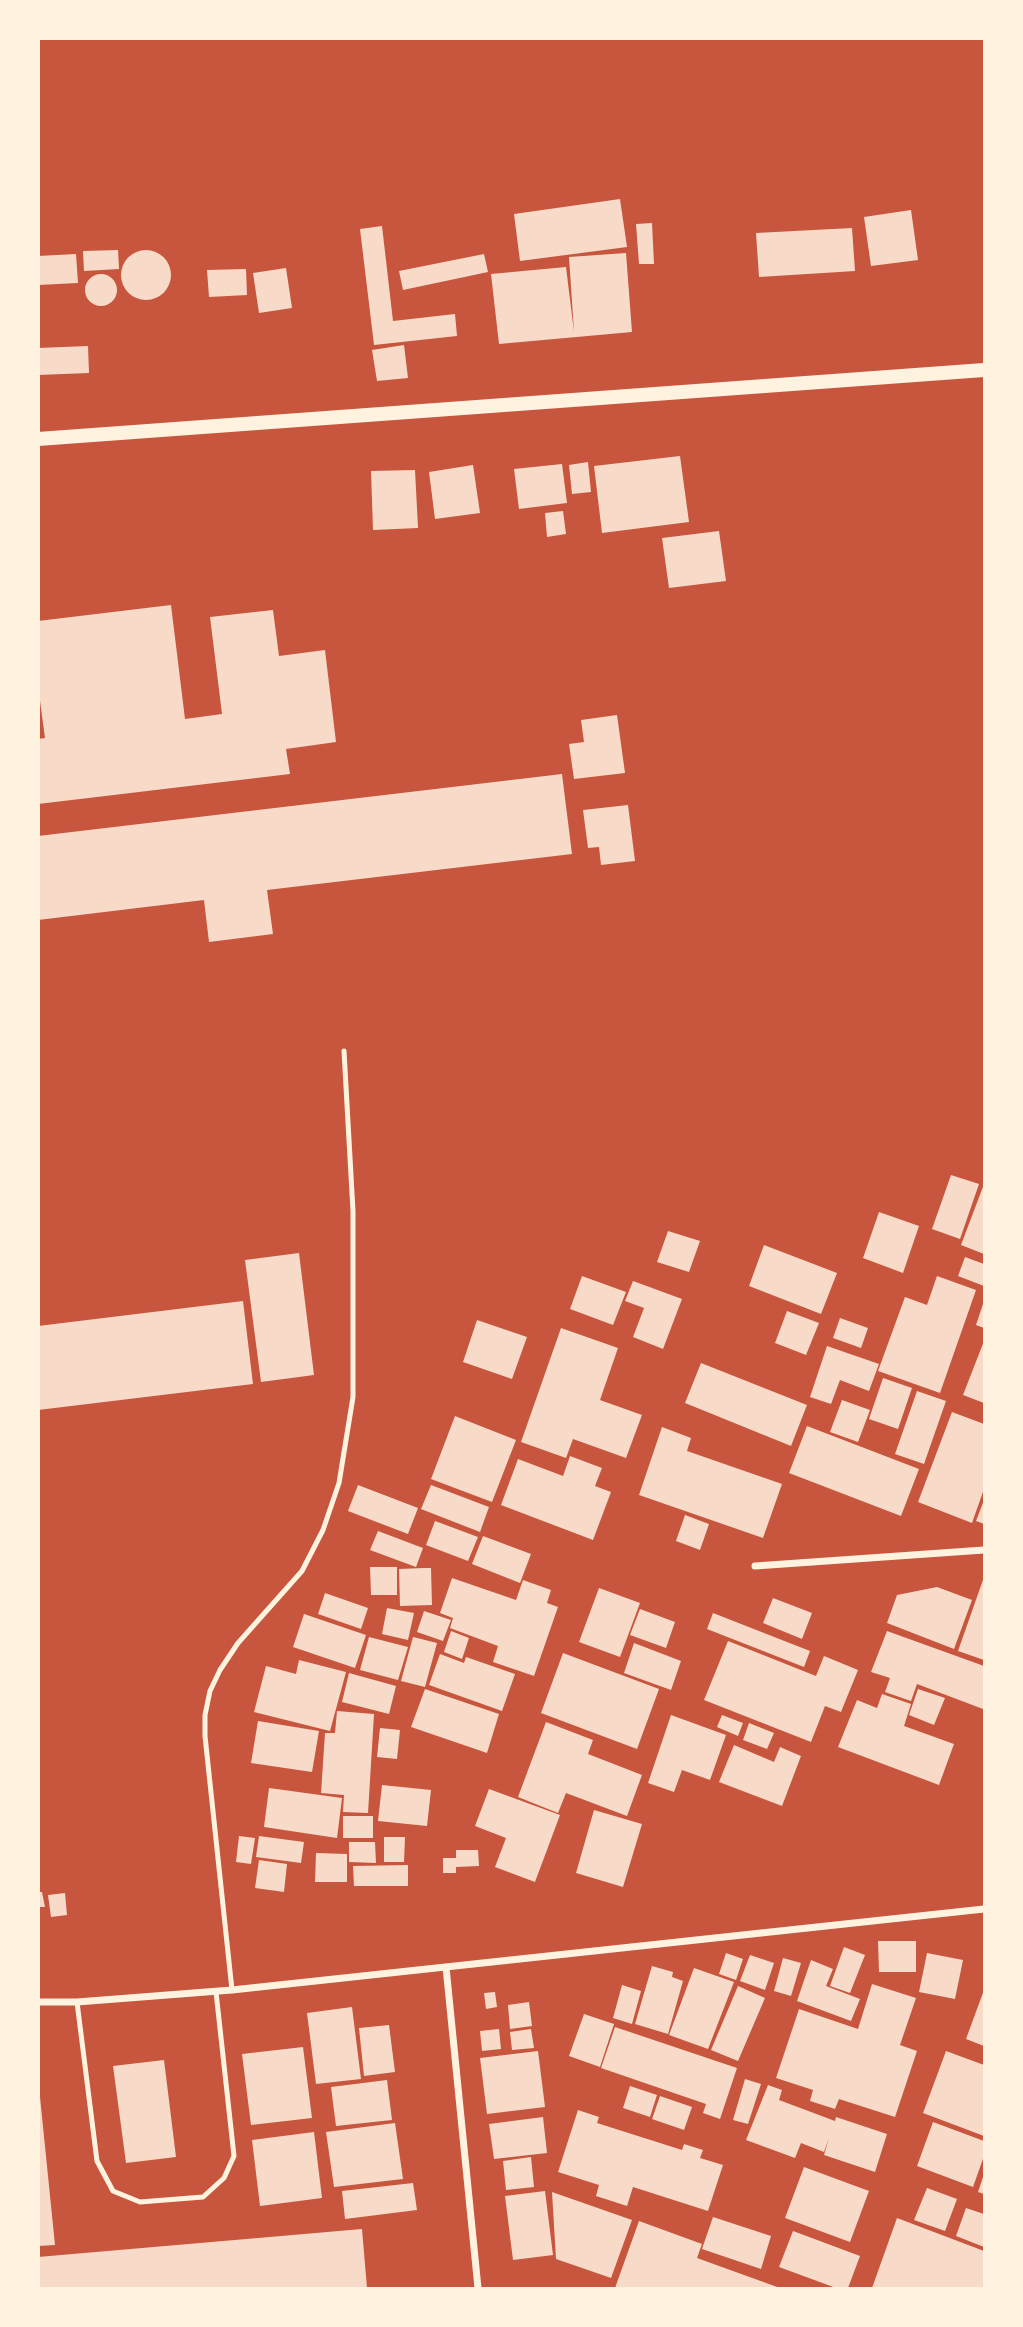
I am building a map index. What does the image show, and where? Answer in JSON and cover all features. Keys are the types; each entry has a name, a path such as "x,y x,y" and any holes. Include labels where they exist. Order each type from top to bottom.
{"main road":[{"path":"38,439 985,370"}],"street":[{"path":"755,1566 985,1550"},
{"path":"38,2002 77,2002 216,1992 985,1909"},
{"path":"446,1967 478,2288"}],"lane":[{"path":"232,1990 205,1715 210,1691 238,1643 302,1571 323,1530 339,1483 353,1398 354,1335 353,1211 344,1051"},
{"path":"77,2002 97,2161 113,2191 140,2202 203,2197 224,2178 234,2156 216,1992"}],"building":[{"path":"620,199 627,247 520,261 514,214"},
{"path":"911,210 918,260 871,266 864,217"},
{"path":"652,223 654,264 639,264 636,224"},
{"path":"382,226 393,321 455,314 457,336 374,345 360,229"},
{"path":"852,228 855,271 759,277 756,233"},
{"path":"118,250 119,269 84,271 83,251"},
{"path":"146,250 163,258 171,275 163,292 146,300 129,292 121,275 129,258"},
{"path":"626,253 632,332 499,344 491,274 566,267 574,332 569,257"},
{"path":"76,254 78,283 38,285 38,256"},
{"path":"484,254 488,272 403,290 399,271"},
{"path":"286,268 292,308 259,313 253,273"},
{"path":"246,269 247,295 209,297 207,270"},
{"path":"101,274 112,279 117,290 112,301 101,306 90,301 85,290 90,279"},
{"path":"404,345 408,378 377,381 372,350"},
{"path":"88,346 89,373 38,375 38,348"},
{"path":"680,456 689,522 602,533 594,466"},
{"path":"588,462 591,492 572,494 569,465"},
{"path":"562,464 567,503 519,509 514,469"},
{"path":"473,465 480,513 435,519 429,472"},
{"path":"415,470 418,528 373,530 371,471"},
{"path":"563,511 566,534 547,537 545,513"},
{"path":"719,531 726,581 669,588 662,538"},
{"path":"171,605 185,719 222,714 210,617 273,610 279,656 325,650 336,742 286,749 290,774 38,804 38,739 45,738 38,686 38,621"},
{"path":"617,715 625,773 574,779 569,744 584,742 581,720"},
{"path":"562,774 572,854 267,890 273,934 209,942 204,900 38,920 38,836"},
{"path":"628,805 635,861 601,865 599,847 588,848 583,810"},
{"path":"951,1175 979,1184 960,1239 932,1229"},
{"path":"984,1184 984,1254 961,1245"},
{"path":"879,1212 919,1226 903,1273 863,1258"},
{"path":"668,1231 700,1241 689,1272 657,1262"},
{"path":"764,1245 837,1273 821,1314 749,1286"},
{"path":"299,1253 314,1375 261,1382 245,1260"},
{"path":"965,1257 984,1264 984,1286 958,1276"},
{"path":"582,1276 626,1292 613,1325 570,1309"},
{"path":"937,1276 976,1290 940,1393 878,1371 905,1297 927,1305"},
{"path":"633,1281 682,1299 663,1349 633,1337 644,1308 625,1301"},
{"path":"243,1301 253,1384 38,1410 38,1326"},
{"path":"984,1301 984,1328 976,1325"},
{"path":"787,1311 819,1323 806,1355 775,1343"},
{"path":"840,1318 868,1328 861,1348 833,1338"},
{"path":"477,1320 527,1337 512,1379 463,1362"},
{"path":"561,1328 618,1348 600,1400 642,1415 626,1458 573,1439 566,1458 521,1442"},
{"path":"984,1341 984,1403 963,1395"},
{"path":"827,1346 879,1364 869,1391 840,1380 831,1404 810,1397"},
{"path":"701,1363 807,1405 791,1446 685,1403"},
{"path":"883,1378 912,1388 898,1429 869,1419"},
{"path":"917,1391 946,1401 924,1464 895,1454"},
{"path":"842,1400 870,1410 858,1442 830,1432"},
{"path":"952,1412 984,1424 984,1489 972,1523 918,1502"},
{"path":"455,1416 516,1440 492,1502 431,1479"},
{"path":"807,1426 919,1469 901,1516 789,1473"},
{"path":"662,1427 691,1438 687,1451 782,1484 763,1538 639,1495"},
{"path":"570,1456 602,1468 595,1486 611,1492 593,1540 501,1505 518,1459 563,1476"},
{"path":"358,1485 418,1508 408,1534 348,1511"},
{"path":"431,1485 489,1507 480,1532 421,1509"},
{"path":"984,1500 984,1524 976,1521"},
{"path":"685,1515 709,1524 700,1550 676,1541"},
{"path":"435,1521 478,1537 468,1561 426,1545"},
{"path":"378,1531 423,1548 416,1567 370,1550"},
{"path":"483,1536 531,1554 520,1583 472,1564"},
{"path":"370,1567 397,1567 397,1595 371,1595"},
{"path":"431,1568 432,1605 400,1606 399,1569"},
{"path":"984,1577 984,1660 958,1651"},
{"path":"452,1578 516,1600 523,1580 551,1590 547,1603 558,1607 534,1676 493,1662 498,1646 450,1628 453,1618 440,1613"},
{"path":"937,1587 972,1600 954,1649 887,1623 897,1595"},
{"path":"599,1588 640,1603 620,1657 579,1642"},
{"path":"325,1593 368,1608 361,1629 318,1614"},
{"path":"773,1598 812,1613 802,1639 763,1623"},
{"path":"387,1608 414,1613 408,1640 382,1634"},
{"path":"640,1609 675,1622 666,1648 630,1635"},
{"path":"424,1611 451,1620 443,1641 417,1632"},
{"path":"713,1613 810,1651 804,1667 707,1629"},
{"path":"304,1614 366,1635 355,1668 293,1647"},
{"path":"451,1631 469,1638 462,1659 444,1652"},
{"path":"887,1631 984,1666 983,1709 917,1684 911,1701 885,1692 890,1678 871,1672"},
{"path":"369,1637 408,1647 398,1680 360,1670"},
{"path":"413,1637 437,1643 425,1687 401,1681"},
{"path":"728,1641 816,1676 824,1656 858,1670 841,1712 825,1706 811,1742 704,1700"},
{"path":"634,1643 681,1661 671,1690 624,1673"},
{"path":"563,1653 659,1689 637,1749 541,1713"},
{"path":"440,1654 464,1663 466,1657 515,1674 502,1711 429,1685"},
{"path":"299,1660 346,1672 330,1731 254,1712 266,1666 296,1674"},
{"path":"349,1673 396,1686 389,1714 342,1702"},
{"path":"425,1689 499,1714 487,1753 411,1727"},
{"path":"918,1689 945,1698 934,1725 909,1715"},
{"path":"882,1694 911,1704 904,1726 954,1744 939,1785 838,1747 857,1700 877,1708"},
{"path":"337,1711 374,1714 368,1813 343,1812 344,1795 321,1793 325,1733 335,1733"},
{"path":"671,1715 726,1735 710,1780 682,1770 674,1792 648,1783"},
{"path":"722,1715 743,1723 738,1736 717,1727"},
{"path":"258,1721 319,1731 312,1772 251,1763"},
{"path":"546,1722 593,1740 588,1754 642,1775 627,1816 566,1793 558,1813 518,1797"},
{"path":"749,1723 774,1733 767,1749 743,1740"},
{"path":"380,1728 400,1730 397,1759 377,1757"},
{"path":"734,1745 774,1762 780,1747 801,1756 782,1806 719,1782"},
{"path":"382,1785 431,1790 427,1826 378,1821"},
{"path":"269,1788 342,1798 337,1838 264,1827"},
{"path":"489,1789 560,1815 535,1882 495,1867 506,1838 475,1826"},
{"path":"594,1810 642,1824 623,1887 576,1873"},
{"path":"343,1816 373,1816 373,1838 343,1838"},
{"path":"239,1836 255,1838 251,1864 236,1862"},
{"path":"259,1836 304,1842 301,1863 256,1857"},
{"path":"384,1837 405,1837 404,1862 384,1862"},
{"path":"349,1842 375,1842 376,1863 349,1862"},
{"path":"456,1850 478,1850 479,1866 456,1867 456,1873 443,1873 443,1858 456,1858"},
{"path":"316,1853 347,1854 347,1882 315,1882"},
{"path":"259,1860 287,1864 284,1892 255,1888"},
{"path":"408,1865 408,1886 354,1886 353,1866"},
{"path":"38,1892 42,1892 45,1907 38,1907"},
{"path":"65,1893 67,1915 51,1917 48,1895"},
{"path":"878,1941 916,1941 916,1972 879,1972"},
{"path":"844,1947 865,1955 850,1993 830,1986"},
{"path":"726,1953 743,1959 736,1980 719,1974"},
{"path":"927,1953 963,1960 955,1999 919,1992"},
{"path":"750,1955 774,1963 765,1990 740,1981"},
{"path":"783,1958 801,1963 791,1996 774,1991"},
{"path":"811,1960 833,1969 826,1986 860,1999 851,2021 797,2001"},
{"path":"652,1966 673,1972 672,1977 683,1981 668,2034 635,2024"},
{"path":"694,1968 734,1982 708,2049 669,2035"},
{"path":"872,1984 916,1998 900,2045 917,2051 895,2117 839,2099 835,2109 810,2101 813,2090 776,2078 799,2009 858,2029"},
{"path":"622,1985 641,1991 632,2024 613,2018"},
{"path":"738,1986 765,1998 738,2061 711,2050"},
{"path":"984,1990 984,2046 966,2039"},
{"path":"495,1992 497,2007 486,2009 484,1993"},
{"path":"529,2002 532,2026 510,2029 508,2005"},
{"path":"352,2007 361,2079 316,2084 307,2013"},
{"path":"584,2014 614,2024 600,2067 569,2056"},
{"path":"389,2025 395,2072 364,2076 359,2028"},
{"path":"615,2027 737,2068 720,2119 703,2113 706,2104 601,2068"},
{"path":"499,2029 501,2049 482,2051 480,2031"},
{"path":"531,2029 534,2048 512,2050 510,2032"},
{"path":"303,2047 312,2118 251,2125 242,2054"},
{"path":"538,2051 545,2107 487,2114 480,2058"},
{"path":"946,2051 984,2065 984,2136 923,2113"},
{"path":"164,2060 176,2157 126,2163 113,2066"},
{"path":"745,2079 761,2084 748,2124 733,2120"},
{"path":"387,2080 392,2120 336,2126 331,2087"},
{"path":"768,2085 782,2090 779,2100 835,2121 836,2117 887,2134 875,2172 824,2155 829,2138 824,2152 801,2143 795,2158 746,2140"},
{"path":"630,2086 657,2095 650,2117 623,2108"},
{"path":"660,2096 692,2107 684,2130 652,2119"},
{"path":"38,2097 55,2245 38,2246"},
{"path":"578,2110 599,2117 597,2123 682,2150 684,2144 703,2150 700,2158 723,2165 708,2211 633,2187 627,2206 596,2196 599,2185 558,2172"},
{"path":"543,2117 547,2153 494,2159 489,2124"},
{"path":"933,2122 984,2141 984,2156 973,2187 917,2166"},
{"path":"395,2123 403,2179 334,2187 326,2132"},
{"path":"314,2132 322,2198 260,2206 252,2140"},
{"path":"531,2157 534,2187 506,2190 503,2161"},
{"path":"804,2167 869,2191 850,2242 785,2218"},
{"path":"984,2174 984,2194 978,2192"},
{"path":"413,2183 417,2210 345,2219 342,2191"},
{"path":"927,2188 957,2199 945,2231 914,2220"},
{"path":"545,2191 553,2255 513,2260 505,2196"},
{"path":"552,2192 632,2220 611,2278 556,2259"},
{"path":"966,2208 984,2214 984,2247 956,2236"},
{"path":"713,2217 771,2236 761,2269 702,2249"},
{"path":"897,2218 984,2251 984,2288 872,2288"},
{"path":"639,2221 702,2244 697,2258 780,2288 615,2288"},
{"path":"362,2229 367,2288 38,2288 38,2257"},
{"path":"793,2231 860,2256 848,2288 836,2288 779,2267"}]}
